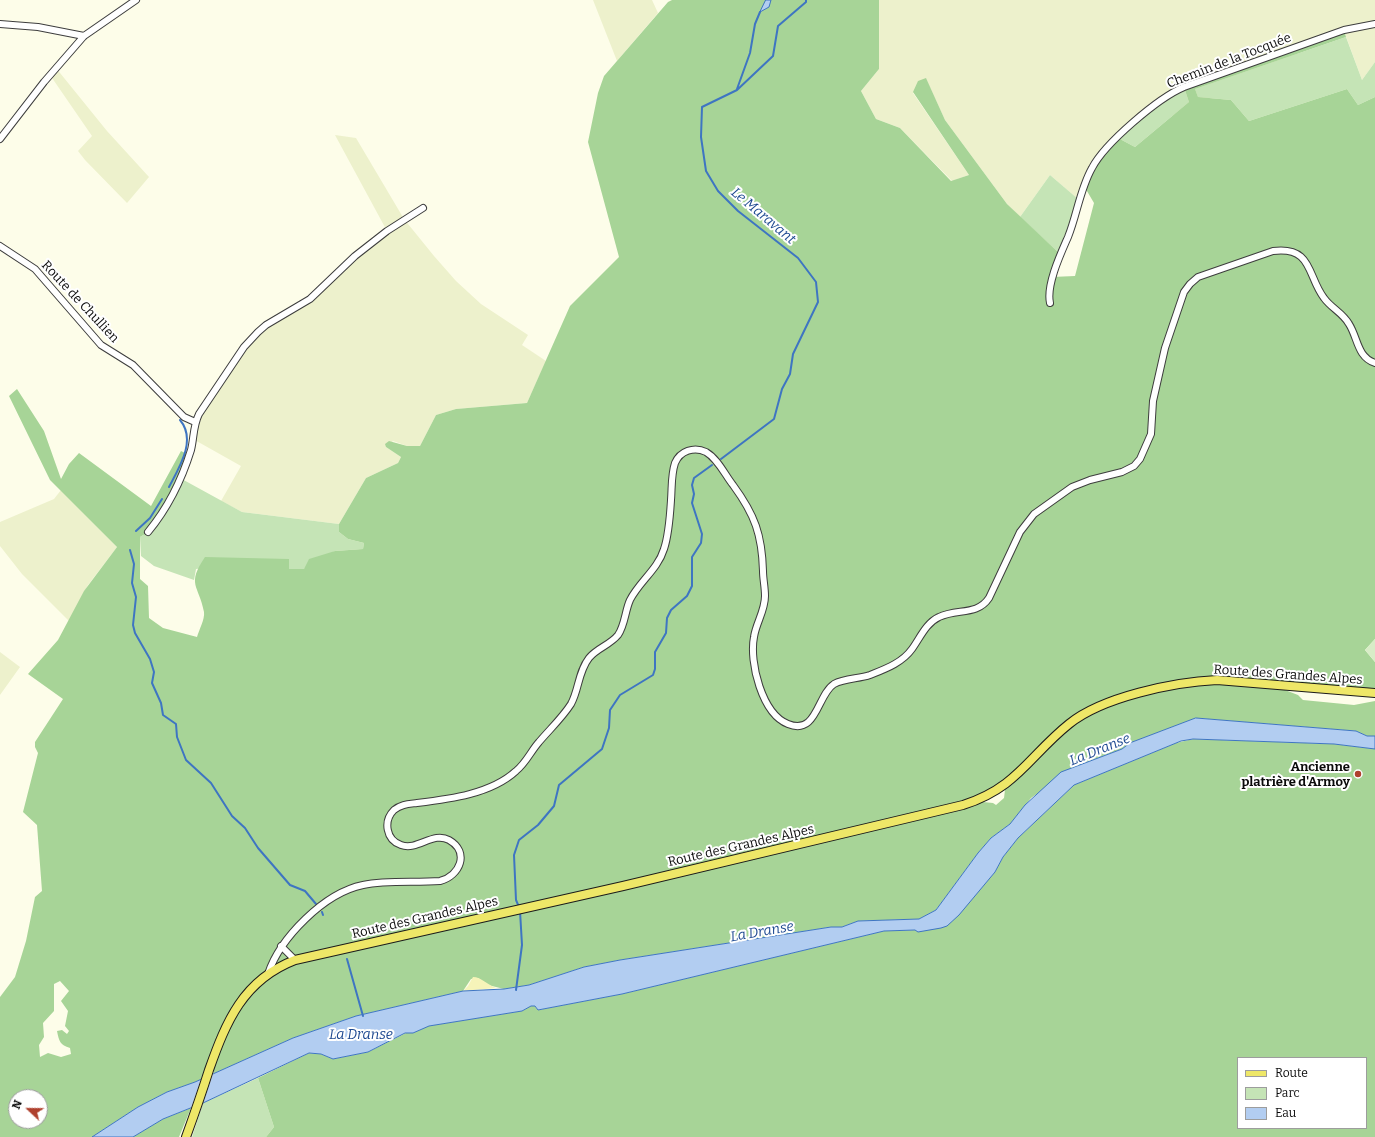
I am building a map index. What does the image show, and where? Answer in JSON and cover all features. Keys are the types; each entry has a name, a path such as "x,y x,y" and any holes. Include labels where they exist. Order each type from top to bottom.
{"main road":[{"name":"Route des Grandes Alpes","path":"186,1137 217,1049 234,1009 248,992 268,974 295,960 525,908 972,802 993,793 1012,779 1060,731 1075,719 1100,705 1119,699 1183,684 1216,680 1375,693"}],"street":[{"path":"0,139 45,80 84,36 133,1"},
{"path":"0,24 38,26 84,36"},
{"name":"Chemin de la Tocquée","path":"1050,303 1049,295 1059,257 1092,167 1109,147 1148,110 1167,95 1189,85 1344,30 1375,24"},
{"path":"148,532 168,503 185,466 192,443 195,422 201,410 234,360 266,325 310,299 355,256 387,231 423,208"},
{"name":"Route de Chullien","path":"0,246 35,269 101,345 133,366 184,417 195,422"},
{"path":"268,974 281,946 324,904 350,889 372,884 440,881 448,879 455,873 459,865 460,857 457,848 451,842 443,838 435,838 411,846 402,845 394,841 389,835 387,826 389,818 397,808 404,805 457,796 484,789 504,780 521,766 537,744 556,724 574,699 586,662 592,654 618,635 631,599 661,558 666,541 674,467 679,456 685,452 697,450 711,456 740,496 755,521 763,549 765,597 753,643 754,670 761,689 772,711 786,723 799,726 808,722 814,717 826,692 832,686 840,682 873,674 901,660 912,650 929,625 938,617 949,613 975,610 982,606 989,598 1020,532 1030,518 1039,510 1078,484 1122,472 1137,462 1143,454 1151,434 1153,401 1166,344 1184,292 1190,284 1198,278 1273,251 1284,251 1295,254 1304,260 1310,268 1324,299 1347,320 1361,353 1367,359 1375,363"},
{"path":"281,946 295,960"}],"green space":[{"path":"593,0 652,0 658,13 617,61"},
{"path":"672,0 879,0 879,69 861,91 876,119 900,128 951,181 969,175 913,92 918,81 926,78 945,120 1007,204 1058,252 1052,277 1075,276 1094,203 1084,186 1090,172 1118,138 1135,147 1189,102 1184,87 1344,30 1346,37 1195,89 1198,97 1231,100 1249,121 1347,89 1358,105 1375,97 1375,639 1365,650 1375,662 1375,697 1285,690 1298,695 1303,700 1354,705 1375,701 1375,736 1367,736 1356,731 1196,718 1130,743 1122,749 1076,766 1031,798 1010,824 991,838 978,853 936,910 919,919 858,921 842,927 831,927 620,960 584,967 529,985 504,989 488,985 478,978 471,979 463,991 356,1016 293,1038 195,1082 167,1092 138,1107 92,1137 0,1137 0,997 15,977 26,941 35,897 42,891 37,825 23,812 38,753 35,747 35,742 63,699 28,674 58,640 84,591 117,547 50,480 9,396 17,389 44,431 61,479 69,464 79,453 151,506 181,451 189,455 180,478 148,532 140,537 140,579 148,586 149,618 163,628 197,637 203,621 204,612 195,580 199,566 205,557 289,559 289,569 304,569 309,559 335,551 363,549 364,543 348,539 339,532 339,524 366,478 398,463 401,457 386,447 385,444 389,441 407,446 420,446 436,415 456,409 527,403 570,306 619,257 588,142 598,93 604,76 668,2","holes":["1005,790 1004,798 996,805 993,803 983,802","60,981 69,991 61,1001 68,1011 65,1026 69,1031 67,1034 62,1030 57,1031 60,1042 70,1048 71,1054 61,1057 48,1053 40,1057 39,1045 44,1037 43,1023 54,1011 54,984"]},
{"path":"879,0 1375,0 1375,62 1362,80 1344,31 1109,147 1080,201 1050,175 1020,217 1007,204 945,120 926,79 913,93 969,175 952,181 900,128 876,119 861,91 879,69"},
{"path":"1346,37 1362,80 1375,62 1375,97 1358,105 1347,89 1249,121 1231,100 1198,97 1195,89"},
{"path":"56,68 107,131 149,177 127,203 78,151 92,136 50,75"},
{"path":"1184,87 1189,102 1135,147 1118,138 1148,110"},
{"path":"335,135 356,138 404,219 434,256 456,281 481,304 528,335 522,345 546,361 527,403 456,409 436,415 420,446 407,446 393,441 386,447 401,457 398,463 366,478 339,524 242,512 221,501 241,466 193,439 194,426 250,339 297,308 387,231"},
{"path":"1050,175 1078,199 1068,229 1058,252 1020,217"},
{"path":"180,478 242,512 339,524 339,532 348,539 364,543 363,549 335,551 304,569 289,569 289,559 196,569 194,580 154,566 141,556 140,537 143,535"},
{"path":"61,490 117,547 88,585 69,621 22,574 0,546 0,522 54,499"},
{"path":"1375,639 1375,662 1365,650"},
{"path":"0,652 20,667 0,695"},
{"path":"1193,739 1334,744 1375,749 1375,1137 266,1137 274,1127 258,1078 309,1053 321,1054 333,1059 368,1052 406,1033 413,1033 428,1026 522,1011 531,1006 535,1006 538,1010 622,994 884,931 916,930 951,922 995,872 1003,857 1018,838 1074,785 1176,743"},
{"path":"258,1078 274,1127 266,1137 192,1137 203,1103"},
{"path":"191,1108 179,1137 133,1137 163,1119"}],"sand":[{"path":"473,977 479,978 496,988 463,991"}],"water":[{"path":"766,0 771,0 769,7 760,12"},
{"name":"La Dranse","path":"1196,718 1356,731 1367,736 1375,736 1375,749 1334,744 1193,739 1181,741 1074,785 1018,838 1003,857 995,872 959,915 947,926 918,932 915,930 884,931 622,994 538,1010 535,1006 531,1006 522,1011 429,1026 413,1033 405,1033 368,1052 333,1059 321,1054 309,1053 203,1103 163,1119 133,1137 92,1137 138,1107 167,1092 195,1082 293,1038 356,1016 463,991 504,989 529,985 584,967 620,960 831,927 842,927 858,921 919,919 936,910 978,853 991,838 1010,824 1025,805 1061,772 1122,749 1130,743"}],"pier":[{"path":"214,1071 202,1106 190,1111 202,1076"}],"waterway":[{"name":"Le Maravant","path":"721,459 774,419 782,389 790,374 793,354 818,302 816,282 798,258 738,211 718,191 706,171 701,137 702,107 737,90 773,56 778,26 806,2 806,0"},
{"path":"737,89 750,53 755,24 760,12"},
{"path":"169,487 185,454 187,445 185,428 180,420"},
{"name":"Le Maravant","path":"519,907 516,900 514,855 519,840 538,825 554,806 559,785 602,749 609,728 610,710 620,695 653,675 655,669 655,652 666,633 667,618 671,610 687,596 692,586 692,557 701,543 702,534 692,503 694,494 692,485 694,478 712,465"},
{"path":"136,531 150,518 162,499"},
{"path":"130,550 134,564 132,583 136,597 133,625 135,633 150,659 154,672 152,683 161,703 163,715 176,724 177,737 186,760 211,783 232,816 245,828 258,848 290,885 305,891 316,904"},
{"name":"Le Maravant","path":"516,990 522,945 520,911"},
{"path":"347,959 363,1016"}],"place":[{"name":"Ancienne platrière d'Armoy","path":"1358,774"}]}
